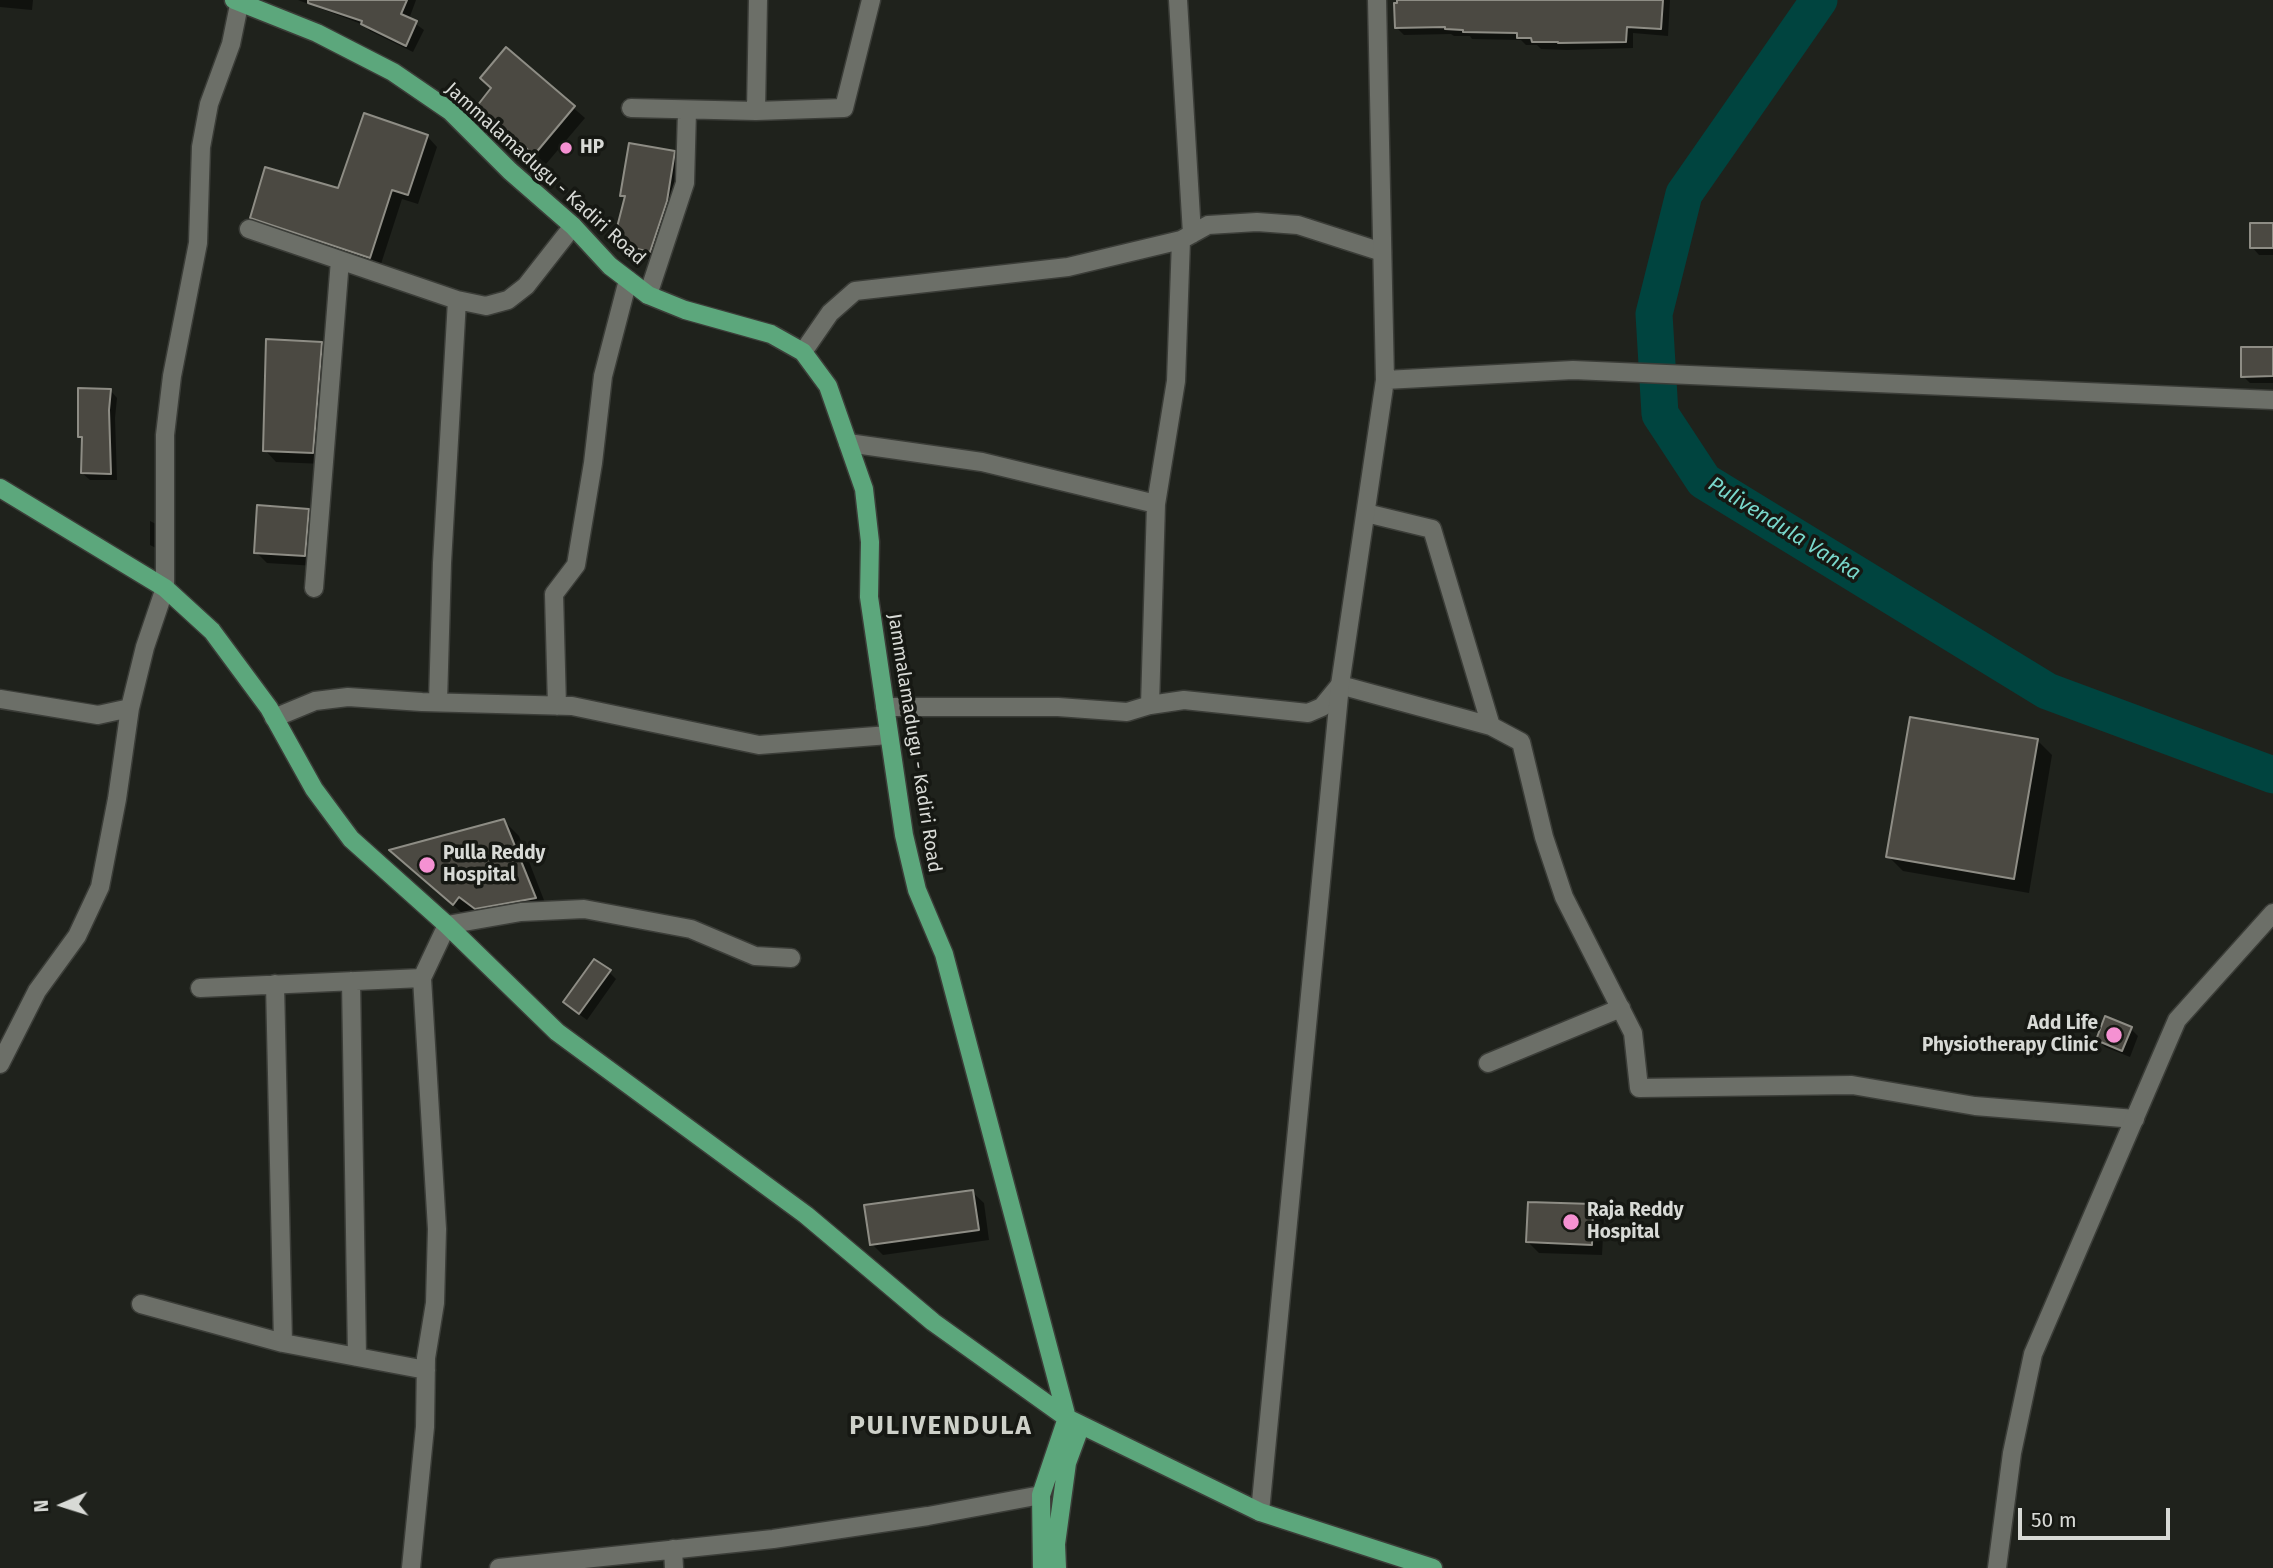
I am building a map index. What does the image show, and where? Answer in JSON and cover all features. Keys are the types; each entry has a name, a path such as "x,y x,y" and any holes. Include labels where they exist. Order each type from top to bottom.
{"main road":[{"name":"Jammalamadugu - Kadiri Road","path":"238,1 317,33 393,72 450,111 510,171 573,226 610,266 648,295 685,310 771,334 803,352 828,386 863,489 870,542 869,597 904,835 918,890 944,954 1074,1422"},
{"path":"0,488 164,588 212,631 274,718 314,789 351,839 447,925 557,1032 806,1215 933,1322 1074,1422 1260,1512 1433,1568"},
{"path":"1042,1568 1041,1495 1074,1422"},
{"path":"1057,1568 1056,1544 1074,1422"}],"street":[{"path":"757,111 758,0"},
{"path":"631,108 757,111 844,108 871,0"},
{"path":"1150,705 1156,504 1176,381 1186,237 1178,0"},
{"path":"1260,1512 1340,685 1385,380 1377,0"},
{"path":"0,1064 37,991 77,936 100,887 117,799 130,708 145,647 164,588 165,435 172,376 198,243 201,147 209,104 231,44 238,1"},
{"path":"648,295 685,183 687,111"},
{"path":"803,352 830,313 855,290 1068,267 1186,237 1208,225 1257,222 1298,225 1382,252"},
{"path":"249,229 457,300 486,306 508,300 526,286 573,226"},
{"path":"314,588 340,260"},
{"path":"557,706 554,594 576,565 593,463 603,376 628,279"},
{"path":"438,702 442,563 457,300"},
{"path":"1385,380 1573,370 2273,400"},
{"path":"848,443 982,462 1156,504"},
{"path":"1366,513 1433,529 1492,726"},
{"path":"885,707 1058,707 1127,712 1150,705 1184,700 1308,713 1322,707 1340,685"},
{"path":"1340,685 1492,726 1521,742 1544,837 1564,897 1633,1033 1639,1088 1852,1086 1975,1106 2135,1119"},
{"path":"274,718 315,701 348,697 572,706 760,745 889,735"},
{"path":"0,699 98,715 130,708"},
{"path":"411,1568 425,1427 426,1370 435,1303 437,1229 422,978 447,925 520,912 584,909 691,929 755,956 792,958"},
{"path":"1997,1568 2011,1453 2033,1354 2178,1020 2273,913"},
{"path":"200,988 422,978"},
{"path":"351,981 357,1357"},
{"path":"275,984 283,1343"},
{"path":"1488,1063 1621,1008"},
{"path":"141,1304 283,1343 426,1370"},
{"path":"499,1568 773,1539 928,1516 1041,1495"},
{"path":"673,1549 674,1568"}],"building":[{"path":"308,0 407,0 401,14 417,21 406,46 361,24 362,21 308,3"},
{"path":"1397,0 1663,0 1661,29 1627,27 1626,42 1558,43 1532,42 1531,38 1517,38 1517,33 1463,32 1445,27 1395,28 1394,3 1397,3"},
{"path":"506,47 575,106 534,155 477,106 491,88 480,78"},
{"path":"364,113 428,135 408,195 392,190 370,258 250,218 265,167 338,188"},
{"path":"629,143 675,151 667,201 650,252 613,243 625,196 620,196"},
{"path":"2250,223 2273,223 2273,248 2250,248"},
{"path":"266,339 322,342 313,453 263,451"},
{"path":"2241,347 2273,347 2273,376 2241,377"},
{"path":"78,388 111,389 111,474 81,473 82,437 78,437"},
{"path":"257,505 309,509 305,556 254,553"},
{"path":"1910,717 2038,739 2014,879 1886,857"},
{"path":"504,819 536,898 475,909 459,897 453,905 389,850"},
{"path":"594,959 611,970 579,1014 563,1002"},
{"path":"2105,1016 2132,1027 2122,1051 2096,1040"},
{"path":"973,1190 979,1230 870,1245 864,1205"},
{"path":"1528,1202 1593,1204 1592,1245 1526,1242"}],"waterway":[{"name":"Pulivendula Vanka","path":"1819,0 1684,194 1654,314 1660,414 1704,481 2047,691 2273,775"}],"place":[{"name":"HP","path":"566,148"},
{"name":"Pulla Reddy Hospital","path":"427,865"},
{"name":"Add Life Physiotherapy Clinic","path":"2114,1035"},
{"name":"Raja Reddy Hospital","path":"1571,1222"}],"district":[{"name":"PULIVENDULA","path":"941,1427"}]}
